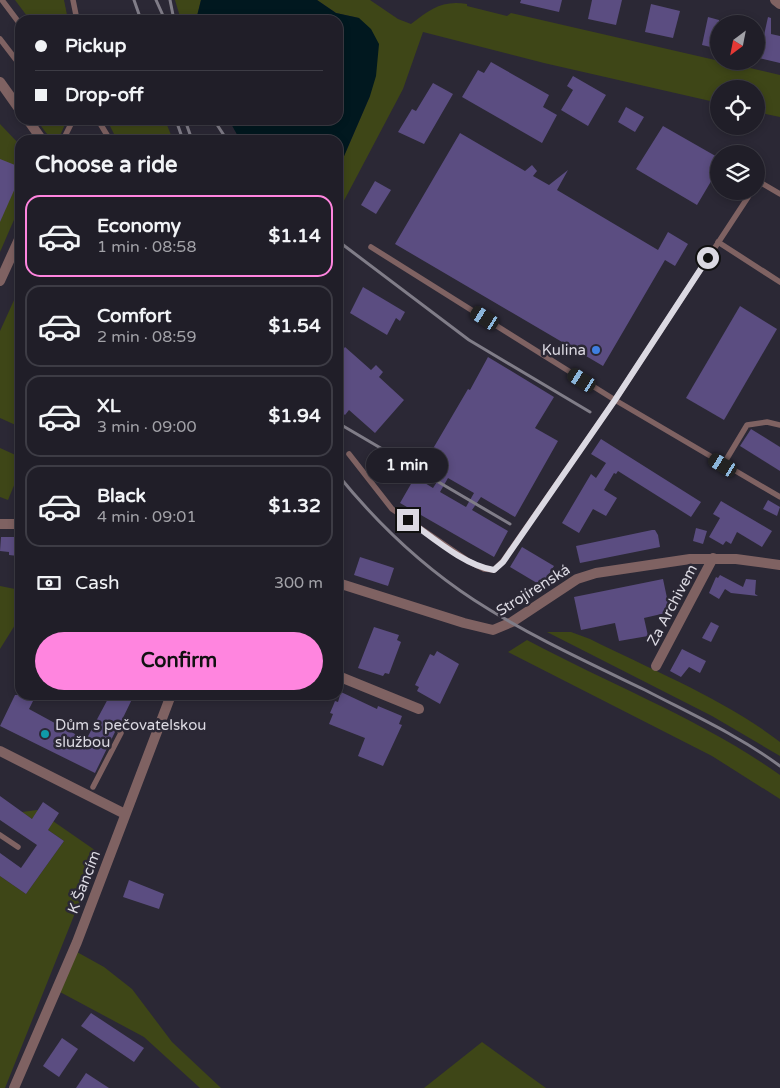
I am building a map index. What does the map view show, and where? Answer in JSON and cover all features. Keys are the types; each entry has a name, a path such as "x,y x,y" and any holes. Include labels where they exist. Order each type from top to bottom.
{"street":[{"path":"775,0 780,4"},
{"path":"0,82 15,102"},
{"path":"0,281 15,248"},
{"path":"0,524 15,524"},
{"name":"Strojírenská","path":"343,585 464,624 493,630 512,622 586,576 666,561 713,558 780,565"},
{"name":"Za Archivem","path":"656,666 713,558"},
{"path":"343,678 419,709"},
{"name":"K Šancím","path":"14,1088 77,942 170,700"},
{"path":"0,751 125,814"}],"lane":[{"path":"2,0 15,17"},
{"path":"73,0 76,15"},
{"path":"0,39 15,58"},
{"path":"765,185 780,194"},
{"path":"350,454 392,510 470,562 484,569 494,570 503,562 615,400 746,200"},
{"path":"718,242 780,282"},
{"path":"371,247 615,400 780,497"},
{"path":"723,465 747,425 767,422 780,425"},
{"path":"93,787 122,733 118,728"},
{"path":"0,835 18,848"}],"green space":[{"path":"15,0 64,0 67,15 26,15"},
{"path":"175,0 201,0 197,15 180,15"},
{"path":"317,0 370,0 398,19 411,24 437,7 451,3 467,4 467,6 507,16 511,13 710,59 710,70 758,70 780,75 780,117 765,114 765,80 710,80 710,101 544,63 423,32 403,89 343,203 343,158 370,96 359,18 336,13"},
{"path":"0,124 15,140 15,218 0,252"},
{"path":"40,125 65,125 60,135 48,135"},
{"path":"110,125 167,125 171,135 114,135"},
{"path":"15,298 15,425 0,418 0,331"},
{"path":"0,448 15,455 15,483 8,500 0,497"},
{"path":"0,586 15,589 15,625 0,649"},
{"path":"547,632 571,632 590,639 712,699 736,712 780,742 780,756 712,716"},
{"path":"527,640 688,720 750,755 780,775 780,799 712,756 508,652"},
{"path":"37,810 99,853 5,1088 0,1088 0,876 26,894 64,841 22,812"},
{"path":"77,952 104,967 132,989 172,1042 221,1088 200,1088 144,1037 60,992"},
{"path":"482,1042 546,1088 424,1088"}],"water":[{"path":"201,0 317,0 336,13 359,18 371,29 379,44 376,76 370,96 343,158 343,135 237,135 232,125 343,125 343,15 197,15"}],"building":[{"path":"521,0 562,0 559,12 520,3"},
{"path":"592,0 622,0 616,25 588,19"},
{"path":"651,4 680,11 673,38 645,32"},
{"path":"708,17 710,18 710,47 702,45"},
{"path":"768,17 771,18 771,34 780,36 780,63 765,59 765,31"},
{"path":"491,62 549,95 543,107 557,115 542,143 462,97 478,70 484,73"},
{"path":"573,76 606,95 588,126 561,110 573,90 567,86"},
{"path":"433,83 453,94 424,144 398,132 412,109 416,111"},
{"path":"626,107 644,117 635,132 618,122"},
{"path":"663,126 710,153 710,183 697,205 636,169"},
{"path":"460,133 525,171 532,165 537,171 533,176 549,185 568,170 557,190 658,250 668,232 688,244 675,266 665,260 603,366 395,244"},
{"path":"0,159 15,165 15,188 0,222"},
{"path":"375,181 391,190 376,214 361,205"},
{"path":"363,287 405,312 400,321 396,318 387,335 350,313"},
{"path":"740,306 777,329 724,420 686,398"},
{"path":"345,347 371,370 376,365 383,372 379,377 404,400 375,433 349,410 345,415 343,413 343,350"},
{"path":"488,357 554,397 535,428 558,441 515,517 481,497 472,510 508,531 494,557 400,503 415,477 433,488 442,474 424,464 468,389 470,390","holes":["448,478 474,493 466,507 440,492"]},
{"path":"751,429 780,447 780,471 740,446"},
{"path":"601,439 701,502 691,517 618,471 616,474 614,473 604,490 617,498 606,516 593,509 579,533 562,523 591,474 596,478 606,463 591,454"},
{"path":"768,500 780,507 777,516 763,509"},
{"path":"721,501 772,531 762,547 737,532 731,544 726,541 723,545 709,537 720,518 713,514"},
{"path":"696,528 707,531 703,544 693,541"},
{"path":"655,530 658,535 660,547 580,563 576,546"},
{"path":"1,537 15,537 15,556 9,555 9,552 0,551"},
{"path":"522,547 554,566 542,586 510,567"},
{"path":"360,557 394,568 388,586 354,575"},
{"path":"720,575 743,587 746,579 756,580 755,594 758,596 731,593 725,589 719,599 709,593 716,577 718,578"},
{"path":"663,579 670,612 644,618 648,636 619,641 615,623 581,630 574,597"},
{"path":"711,622 719,626 711,642 702,638"},
{"path":"374,627 399,635 397,640 401,642 389,674 385,673 383,676 358,668"},
{"path":"682,649 706,661 700,673 689,667 681,677 670,671"},
{"path":"437,651 459,664 440,704 417,691 419,687 415,685 430,654 434,656"},
{"path":"343,693 377,709 378,706 402,716 399,724 402,725 383,766 358,756 365,738 329,724 333,714 330,713 335,701 338,702 339,700 343,700"},
{"name":"Dům s pečovatelskou službou","path":"15,695 15,700 34,700 29,709 86,740 107,700 132,700 120,724 114,726 115,732 95,773 0,726"},
{"path":"0,796 32,819 43,802 59,813 48,830 64,841 26,894 0,876 0,853 21,868 37,845 0,820"},
{"path":"129,880 164,894 159,909 123,897"},
{"path":"91,1013 144,1048 134,1062 81,1026"},
{"path":"62,1038 78,1049 59,1077 43,1066"},
{"path":"86,1073 109,1088 76,1088"}],"railway":[{"path":"134,0 139,15"},
{"path":"156,0 163,15"},
{"path":"170,0 173,15"},
{"path":"178,125 181,135"},
{"path":"187,125 190,135"},
{"path":"217,125 224,135"},
{"path":"343,245 469,340 590,412"},
{"path":"343,426 510,524"},
{"path":"343,481 368,510 401,543 436,573 474,600 537,636 714,725 748,744 780,766"}],"place":[{"name":"Kulina","path":"596,350"},
{"name":"Dům s pečovatelskou službou","path":"45,734"}],"route":[{"path":"408,520 470,562 484,569 494,570 503,562 582,445 615,400 708,258"}]}
